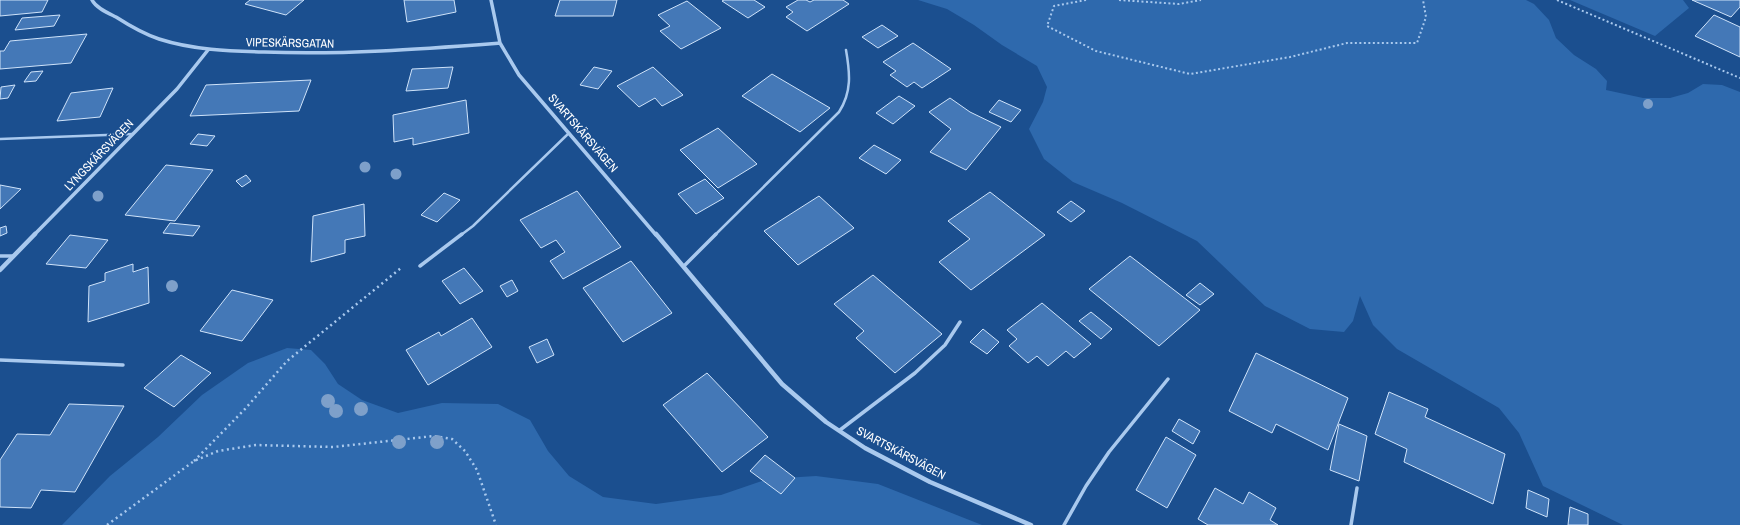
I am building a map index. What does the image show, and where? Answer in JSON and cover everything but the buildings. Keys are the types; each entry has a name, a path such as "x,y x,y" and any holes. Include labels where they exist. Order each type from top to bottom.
{"street":[{"name":"VIPESKÄRSGATAN","path":"92,0 94,4 136,30 169,42 208,50 299,54 362,53 500,43"},
{"name":"SVARTSKÄRSVÄGEN","path":"490,0 500,43 518,75 547,105 782,384 826,422 865,448 930,482 1031,525"},
{"name":"LYNGSKÄRSVÄGEN","path":"0,270 177,89 208,50"}],"lane":[{"path":"684,266 827,125 842,108 850,92 850,76 846,50"},
{"path":"420,266 473,226 570,133"},
{"path":"0,139 133,134"},
{"path":"0,256 13,256"},
{"path":"840,430 920,369 945,345 960,322"},
{"path":"0,360 123,365"},
{"path":"1064,525 1086,486 1109,452 1168,379"},
{"path":"1351,525 1357,488"}],"path":[{"path":"1086,0 1054,6 1047,26 1096,51 1190,74 1290,57 1347,43 1417,43 1426,17 1423,0"},
{"path":"1119,0 1179,4 1201,0"},
{"path":"1557,0 1740,78"},
{"path":"107,525 194,461 245,410 287,361 325,328 387,281 404,266"},
{"path":"194,461 218,451 256,445 333,447 434,436 452,439 465,451 477,470 496,525"}],"shaded area":[{"path":"918,0 1526,0 1534,4 1549,20 1556,38 1574,55 1596,69 1607,81 1606,90 1643,98 1670,98 1688,93 1703,84 1722,85 1740,92 1740,525 1623,525 1543,486 1519,433 1499,408 1397,349 1373,325 1360,296 1353,321 1344,332 1310,329 1265,306 1197,241 1122,203 1073,182 1044,159 1029,129 1043,102 1047,87 1037,66 947,9"},
{"path":"1570,0 1683,0 1689,8 1655,36"},
{"path":"287,348 311,350 325,364 338,384 362,400 398,413 442,403 498,404 530,420 548,451 569,476 603,497 656,504 721,495 768,479 816,476 878,484 982,525 62,525 110,476 158,437 202,395 248,363"}]}
